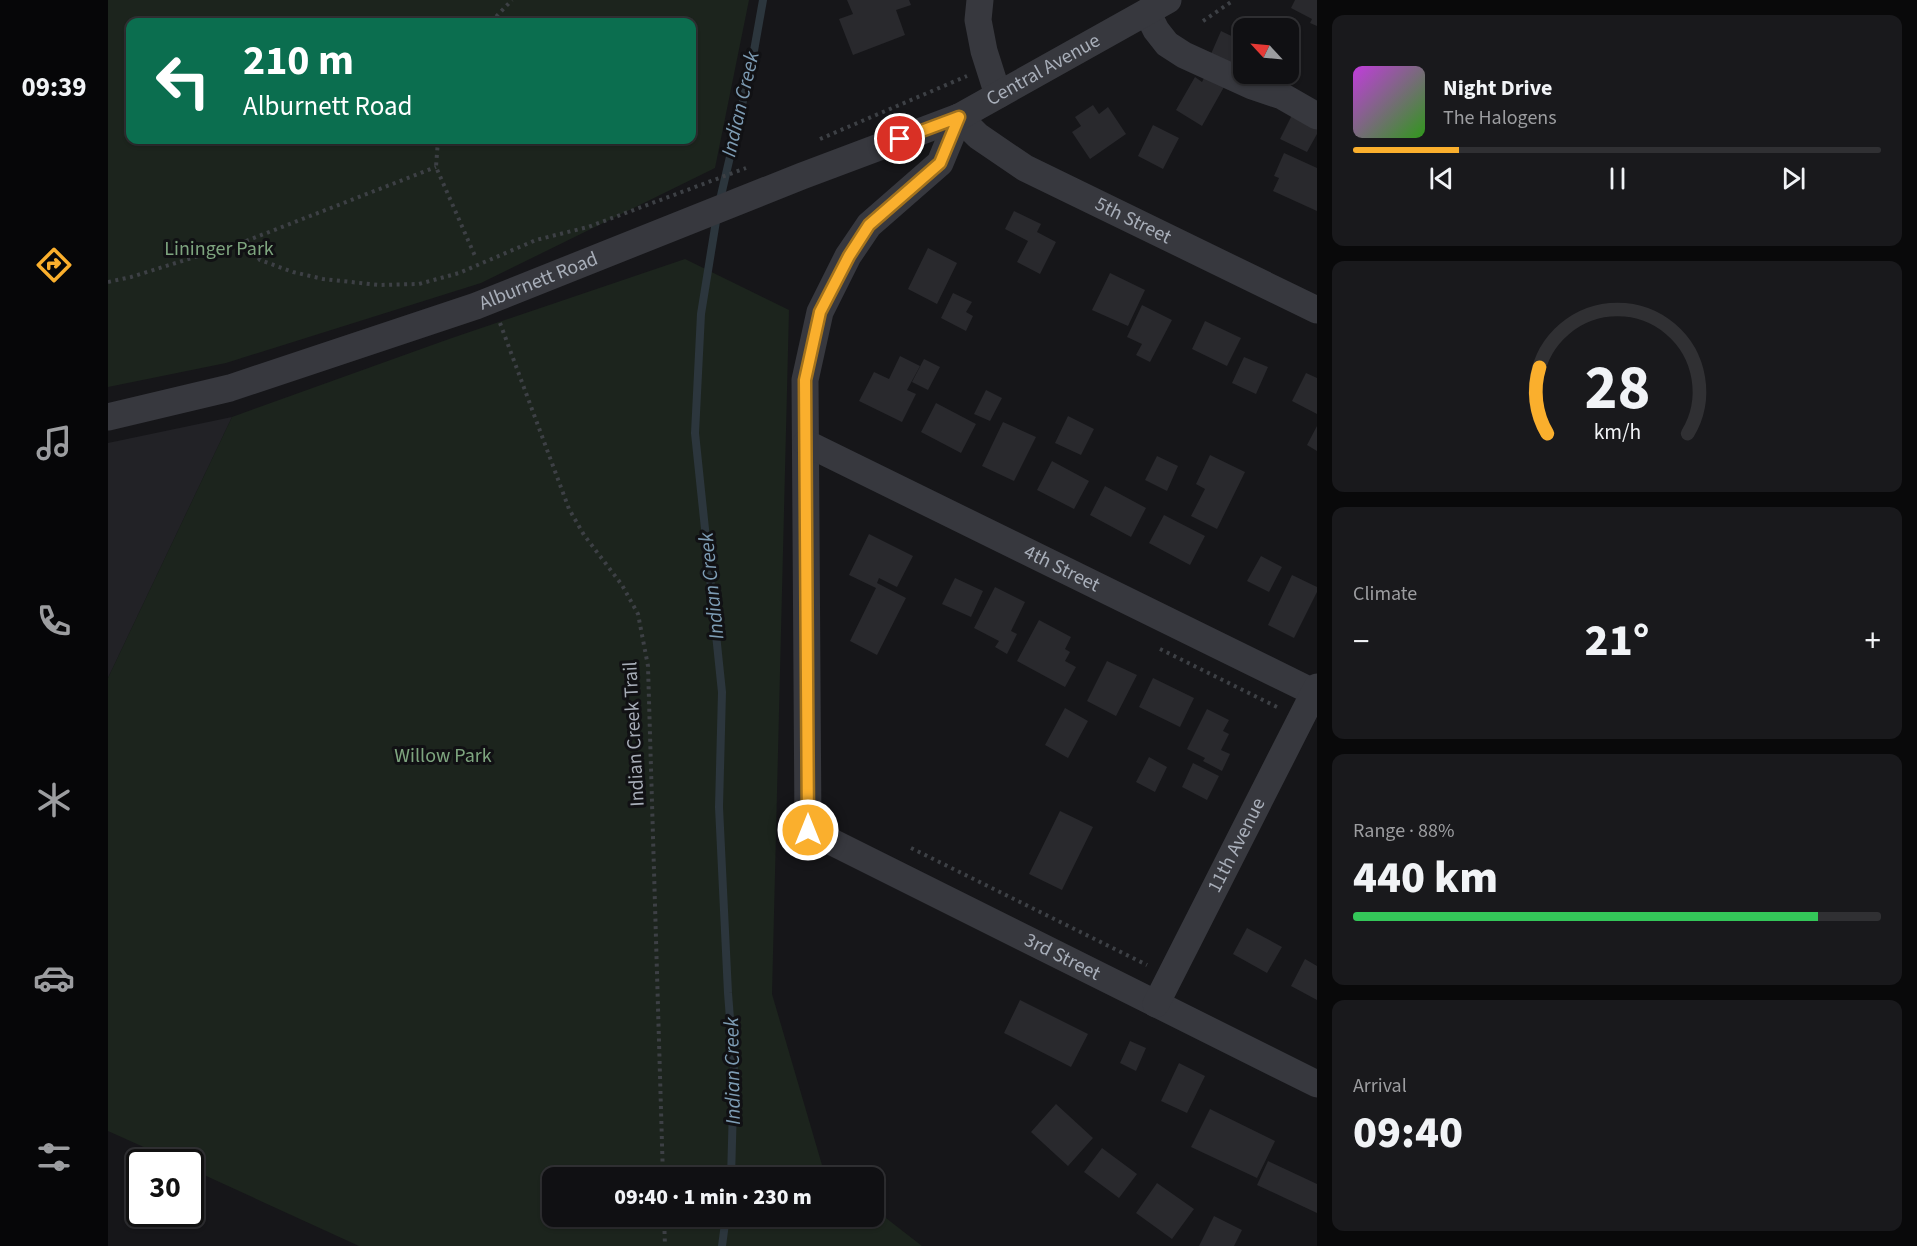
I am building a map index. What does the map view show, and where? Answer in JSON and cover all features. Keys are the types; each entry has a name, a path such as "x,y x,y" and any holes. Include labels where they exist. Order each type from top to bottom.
{"street":[{"path":"980,0 978,20 984,51 998,95"},
{"path":"1157,6 1156,30 1167,44 1184,55 1252,86 1282,96 1317,116"},
{"name":"Central Avenue","path":"959,117 1157,6"},
{"path":"806,443 805,380 820,312 849,256 869,225 940,163 959,117"},
{"name":"Alburnett Road","path":"108,417 230,388 476,306 802,176 959,117"},
{"name":"5th Street","path":"959,117 978,136 1025,168 1317,310"},
{"name":"4th Street","path":"806,443 1316,691"},
{"name":"3rd Street","path":"806,443 808,830 1317,1084"},
{"name":"11th Avenue","path":"1156,1004 1316,691"}],"path":[{"path":"494,18 513,0"},
{"path":"1203,21 1234,0"},
{"path":"815,141 989,67"},
{"path":"438,144 436,167 475,256"},
{"path":"246,241 260,260 293,272 324,279 379,285 418,284 459,273 536,240 588,227 751,166"},
{"path":"108,282 131,278 246,241 436,167"},
{"name":"Indian Creek Trail","path":"500,323 569,509 584,535 622,585 638,614 648,666 663,1167"},
{"path":"1160,649 1285,711"},
{"path":"911,848 1169,977"},
{"path":"664,1227 665,1246"}],"shaded area":[{"path":"232,417 108,678 108,443"}],"green space":[{"name":"Lininger Park","path":"108,0 749,0 715,168 481,283 226,363 108,387"},
{"name":"Willow Park","path":"685,259 789,310 772,994 822,1165 824,1167 542,1167 542,1227 884,1227 884,1217 922,1246 359,1246 204,1175 204,1149 148,1149 108,1131 108,678 232,417 449,339"}],"building":[{"path":"847,0 909,0 911,5 896,10 905,35 853,55 839,19 853,14"},
{"path":"1295,0 1317,0 1317,26 1310,23 1312,19 1291,8"},
{"path":"1221,31 1233,37 1233,64 1211,54"},
{"path":"1205,76 1224,87 1202,126 1176,110 1195,77 1202,82"},
{"path":"1093,105 1099,114 1108,107 1126,134 1090,159 1072,132 1081,126 1075,117"},
{"path":"1293,113 1317,125 1317,134 1307,152 1280,139"},
{"path":"1153,125 1179,138 1163,169 1138,156"},
{"path":"1284,153 1317,168 1317,211 1273,191 1279,178 1274,176"},
{"path":"1014,211 1041,224 1037,232 1056,242 1040,274 1017,262 1028,241 1005,229"},
{"path":"928,248 957,263 937,304 908,289"},
{"path":"1110,273 1145,290 1128,326 1092,310"},
{"path":"953,293 972,302 966,312 973,316 966,331 941,318"},
{"path":"1142,305 1172,320 1150,362 1136,355 1142,344 1127,337"},
{"path":"1205,321 1241,338 1227,366 1192,349"},
{"path":"900,356 920,366 907,390 916,394 902,422 859,401 874,372 889,379"},
{"path":"1244,357 1268,367 1256,394 1232,383"},
{"path":"924,359 940,367 928,390 912,382"},
{"path":"1306,373 1317,378 1317,414 1292,401"},
{"path":"986,390 1002,398 990,421 974,414"},
{"path":"936,403 976,424 961,453 921,432"},
{"path":"1068,416 1094,429 1081,455 1055,443"},
{"path":"1003,422 1036,437 1014,481 982,466"},
{"path":"1317,426 1317,451 1307,445"},
{"path":"1210,455 1245,472 1217,529 1191,516 1205,489 1196,484"},
{"path":"1157,456 1178,466 1167,491 1145,480"},
{"path":"1052,461 1089,481 1074,509 1037,490"},
{"path":"1105,486 1146,508 1131,537 1090,515"},
{"path":"1164,515 1205,536 1190,565 1149,543"},
{"path":"869,534 913,556 897,587 879,578 877,583 906,598 877,655 850,641 876,588 849,575"},
{"path":"1261,556 1282,567 1269,592 1247,581"},
{"path":"1292,575 1317,587 1317,592 1294,638 1268,625"},
{"path":"955,578 983,591 971,617 942,604"},
{"path":"995,587 1025,602 1011,631 1017,634 1007,654 995,647 999,641 974,628"},
{"path":"1039,620 1071,637 1065,649 1070,652 1065,661 1076,667 1065,687 1017,661"},
{"path":"1107,661 1137,675 1116,716 1087,701"},
{"path":"1153,678 1194,698 1180,727 1139,707"},
{"path":"1065,708 1088,721 1068,758 1045,745"},
{"path":"1207,709 1229,720 1223,731 1229,734 1221,750 1230,754 1222,771 1203,761 1205,758 1187,749"},
{"path":"1149,757 1167,767 1155,792 1136,782"},
{"path":"1193,763 1219,776 1207,800 1182,787"},
{"path":"1060,811 1093,827 1062,890 1029,874"},
{"path":"1247,928 1282,947 1267,973 1233,954"},
{"path":"1305,959 1317,966 1317,1000 1291,986"},
{"path":"1020,1000 1088,1034 1071,1067 1004,1033"},
{"path":"1130,1041 1146,1048 1136,1071 1120,1063"},
{"path":"1179,1063 1205,1076 1187,1113 1161,1101"},
{"path":"1056,1104 1093,1138 1068,1166 1031,1132"},
{"path":"1210,1109 1275,1141 1257,1178 1191,1147"},
{"path":"1102,1148 1137,1174 1119,1198 1084,1172"},
{"path":"1268,1161 1317,1184 1317,1213 1257,1185"},
{"path":"1157,1183 1194,1209 1172,1239 1136,1213"},
{"path":"1214,1216 1242,1230 1234,1246 1199,1246"}],"waterway":[{"name":"Indian Creek","path":"719,204 752,62 763,0"},
{"name":"Indian Creek","path":"717,215 701,314 695,433 722,692 719,807 734,1070 731,1167"},
{"name":"Indian Creek","path":"722,1246 725,1227"}],"route":[{"path":"808,830 805,380 820,312 849,256 869,225 940,163 959,117 900,139"}]}
